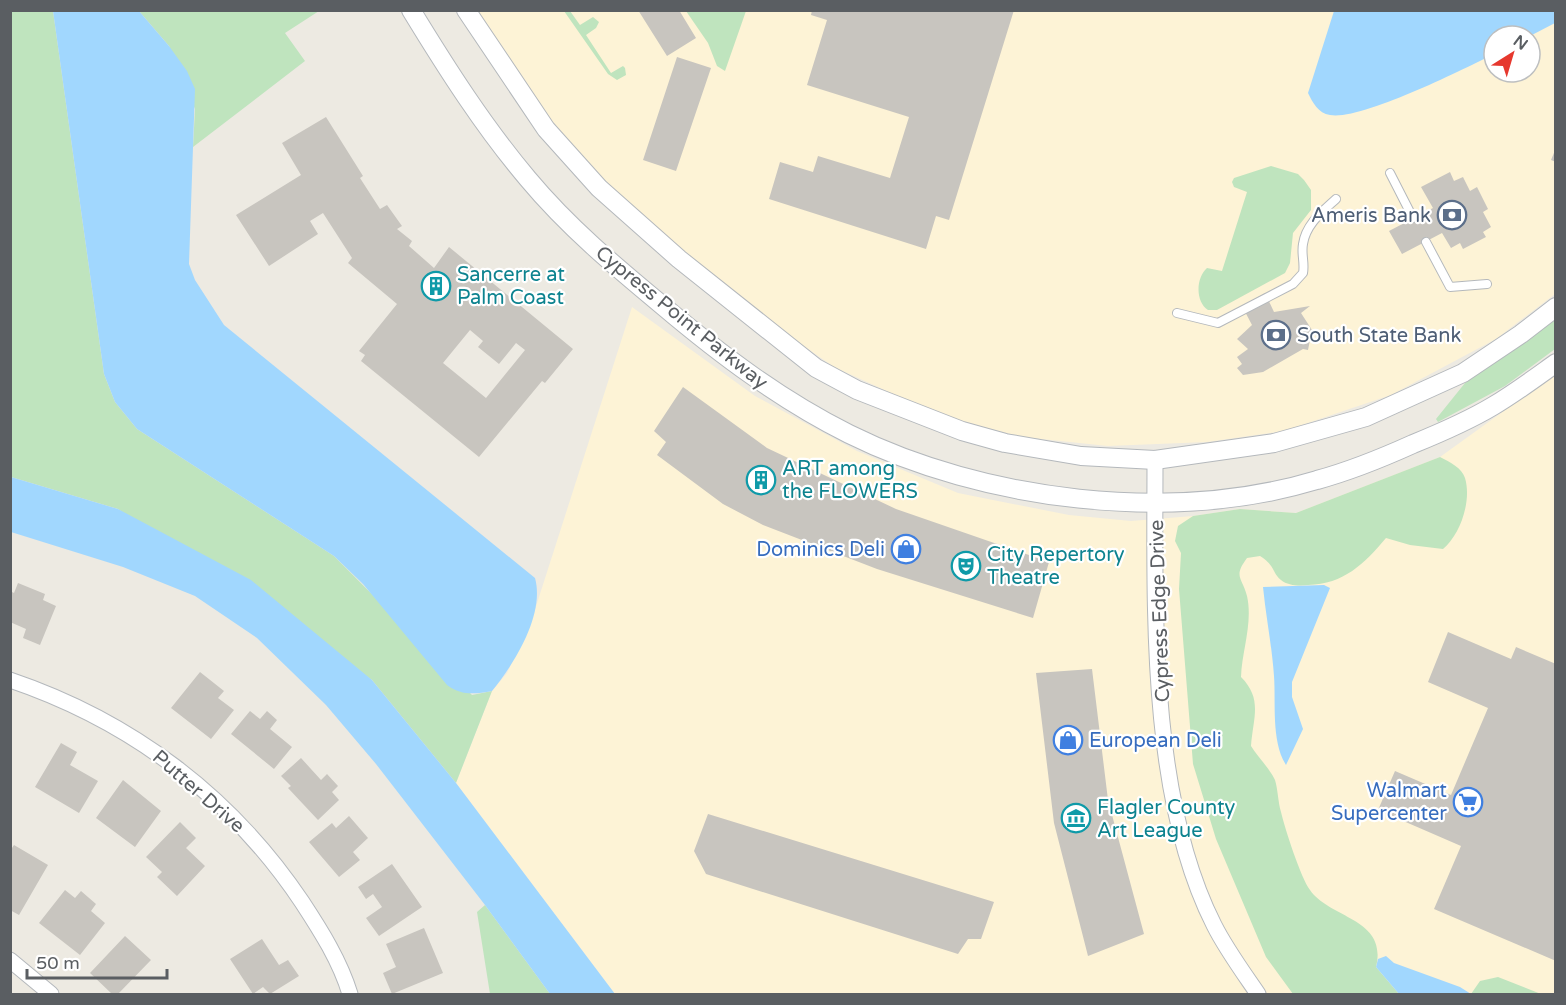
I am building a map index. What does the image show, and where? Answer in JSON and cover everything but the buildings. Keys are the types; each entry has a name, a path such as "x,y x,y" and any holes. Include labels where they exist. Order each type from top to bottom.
{"street":[{"name":"Cypress Point Parkway","path":"411,10 484,123 552,205 628,278 712,346 784,398 877,447 962,476 1054,496 1155,504 1272,490 1314,481 1376,460 1492,407 1556,363"},
{"path":"466,10 546,129 599,188 679,260 816,368 857,390 962,431 1005,443 1081,456 1155,460 1274,442 1366,417 1463,373 1556,307"},
{"name":"Cypress Edge Drive","path":"1155,460 1159,680 1165,748 1173,794 1184,841 1214,925 1258,994"},
{"name":"Putter Drive","path":"10,680 74,704 116,726 174,765 225,808 269,857 303,904 334,954 350,994"},
{"path":"10,960 51,994"}],"lane":[{"path":"1390,173 1413,218"},
{"path":"1177,313 1218,323 1293,284 1303,273 1303,244 1308,229 1318,215 1336,199"},
{"path":"1426,242 1450,287 1487,284"}],"shaded area":[{"path":"477,11 1555,11 1555,294 1496,339 1391,395 1284,431 1207,442 1108,446 1022,437 960,421 913,403 834,367 779,329 668,239 586,163 547,115"},
{"path":"632,307 755,396 857,451 958,493 1069,515 1131,521 1193,516 1240,509 1296,513 1440,457 1555,374 1555,994 615,994 456,783 492,691 507,673 531,622"}],"green space":[{"path":"11,11 53,11 104,374 115,402 137,429 334,556 472,695 492,691 456,783 372,680 118,509 11,477"},
{"path":"139,11 319,11 285,33 305,61 193,147 195,109 169,46"},
{"path":"564,11 570,11 580,25 593,17 599,22 596,28 586,35 611,73 623,66 626,75 617,80 608,74"},
{"path":"686,11 746,11 725,71 717,66 708,43"},
{"path":"1271,166 1298,174 1311,190 1311,210 1293,233 1290,263 1285,273 1217,310 1208,310 1199,295 1199,283 1207,268 1222,271 1247,192 1234,187 1232,182 1234,178"},
{"path":"1555,320 1555,349 1505,386 1438,422 1436,419 1465,383"},
{"path":"1440,457 1461,471 1467,487 1463,517 1455,535 1443,549 1410,545 1386,538 1352,571 1343,577 1321,584 1294,585 1284,582 1260,556 1247,558 1240,569 1240,577 1249,606 1241,677 1248,685 1254,701 1251,746 1275,780 1286,830 1306,884 1319,900 1355,921 1374,938 1377,951 1376,967 1399,994 1293,994 1266,957 1216,839 1193,764 1179,589 1181,553 1175,541 1178,526 1193,516 1240,509 1296,513"},
{"path":"485,905 550,994 490,994 477,912"},
{"path":"1498,977 1541,994 1471,994 1480,981"}],"water":[{"path":"53,11 139,11 187,71 195,89 189,264 195,280 224,325 535,578 536,607 532,622 510,667 492,691 469,693 458,691 447,685 363,584 334,556 137,429 115,402 104,374"},
{"path":"1334,11 1555,11 1555,23 1542,30 1542,24 1482,24 1482,60 1412,92 1364,110 1344,115 1326,114 1319,110 1308,93"},
{"path":"11,477 118,509 251,580 372,680 456,783 615,994 550,994 485,905 376,764 326,705 257,638 195,596 123,567 11,532"},
{"path":"1324,585 1330,588 1292,682 1292,697 1303,729 1286,765 1276,733 1273,665 1263,587"},
{"path":"1386,956 1394,963 1460,987 1471,994 1399,994 1376,967 1378,959"}],"place":[{"name":"Ameris Bank","path":"1452,215"},
{"name":"Sancerre at Palm Coast","path":"436,286"},
{"name":"South State Bank","path":"1276,335"},
{"name":"ART among the FLOWERS","path":"761,480"},
{"name":"Dominics Deli","path":"906,549"},
{"name":"City Repertory Theatre","path":"966,566"},
{"name":"European Deli","path":"1068,740"},
{"name":"Walmart Supercenter","path":"1468,802"},
{"name":"Flagler County Art League","path":"1076,818"}]}
